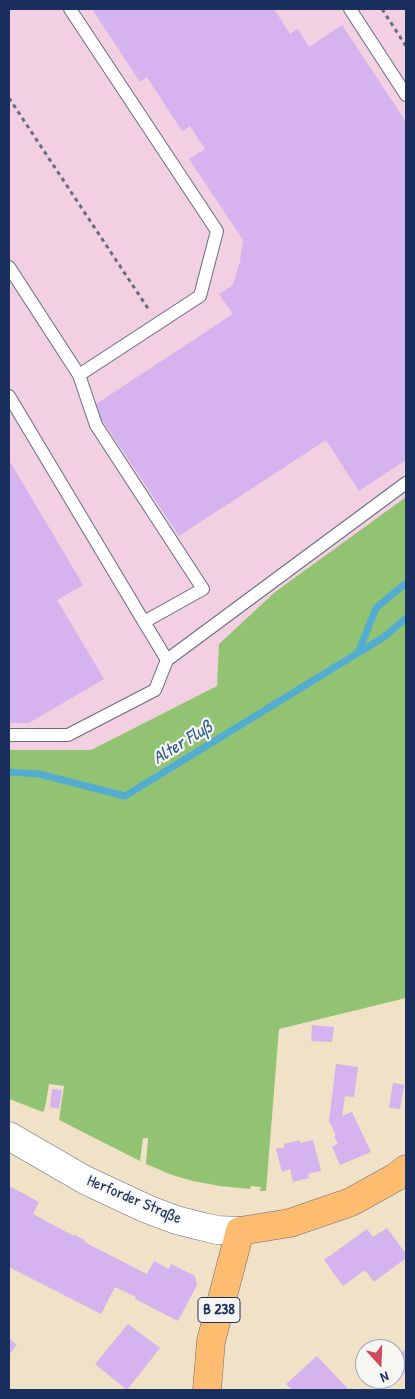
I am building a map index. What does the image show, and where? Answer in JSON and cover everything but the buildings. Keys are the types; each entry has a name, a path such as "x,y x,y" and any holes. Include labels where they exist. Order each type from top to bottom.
{"main road":[{"name":"Herforder Straße","path":"240,1231 290,1223 351,1202 396,1177 406,1169"},
{"name":"B 238","path":"207,1390 211,1341 240,1231"}],"street":[{"name":"Herforder Straße","path":"9,1136 85,1180 147,1209 176,1220 200,1226 217,1230 240,1231"}],"lane":[{"path":"70,9 217,231 200,296 79,375"},
{"path":"350,9 406,94"},
{"path":"9,267 79,375 96,425 203,589 144,622"},
{"path":"9,396 167,660"},
{"path":"9,735 68,735 155,690 167,660 406,483"}],"path":[{"path":"382,9 406,46"},
{"path":"9,98 158,324"}],"shaded area":[{"path":"9,9 406,9 406,497 275,592 219,644 217,686 91,750 9,750"}],"green space":[{"path":"406,497 406,998 279,1029 266,1191 260,1191 261,1187 251,1186 250,1189 220,1186 172,1175 146,1164 148,1138 143,1138 140,1161 59,1120 64,1086 49,1084 43,1112 9,1099 9,750 91,750 217,686 219,644 275,592"}],"waterway":[{"name":"Alter Fluß","path":"358,653 376,608 406,583"},
{"name":"Alter Fluß","path":"9,772 39,774 125,796 384,637 406,618"}]}
